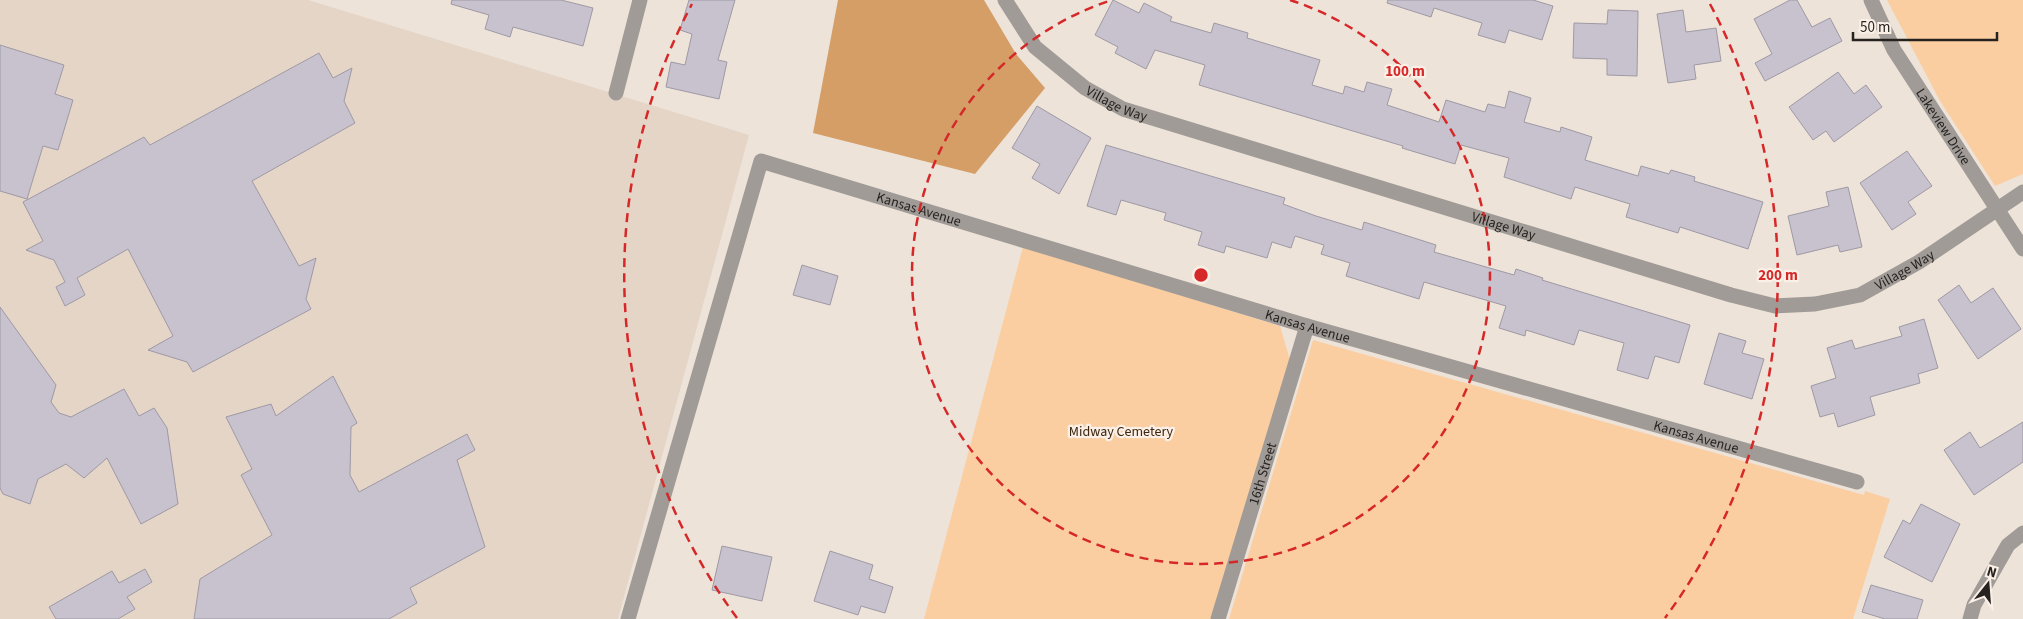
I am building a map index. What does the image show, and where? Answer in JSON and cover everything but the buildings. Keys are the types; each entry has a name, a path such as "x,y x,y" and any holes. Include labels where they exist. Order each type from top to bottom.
{"street":[{"path":"616,93 640,0"},
{"name":"Village Way","path":"1005,0 1035,46 1085,88 1123,109 1731,295 1775,306 1815,304 1860,295 1919,262 2023,192"},
{"name":"Lakeview Drive","path":"1871,0 1894,50 2023,249"},
{"name":"Kansas Avenue","path":"628,619 761,161 1307,326 1857,482"},
{"name":"16th Street","path":"1218,619 1307,326"},
{"path":"1970,619 1974,604 2008,545 2023,533"}],"shaded area":[{"path":"0,0 308,0 749,135 618,619 0,619"},
{"path":"838,0 984,0 1016,54 1045,88 975,174 813,133"}],"green space":[{"path":"1887,0 2023,0 2023,174 1995,186 1940,101"},
{"name":"Midway Cemetery","path":"1023,247 1280,326 1290,360 1212,619 924,619"},
{"path":"1313,340 1864,495 1865,491 1890,499 1853,619 1229,619"}]}
